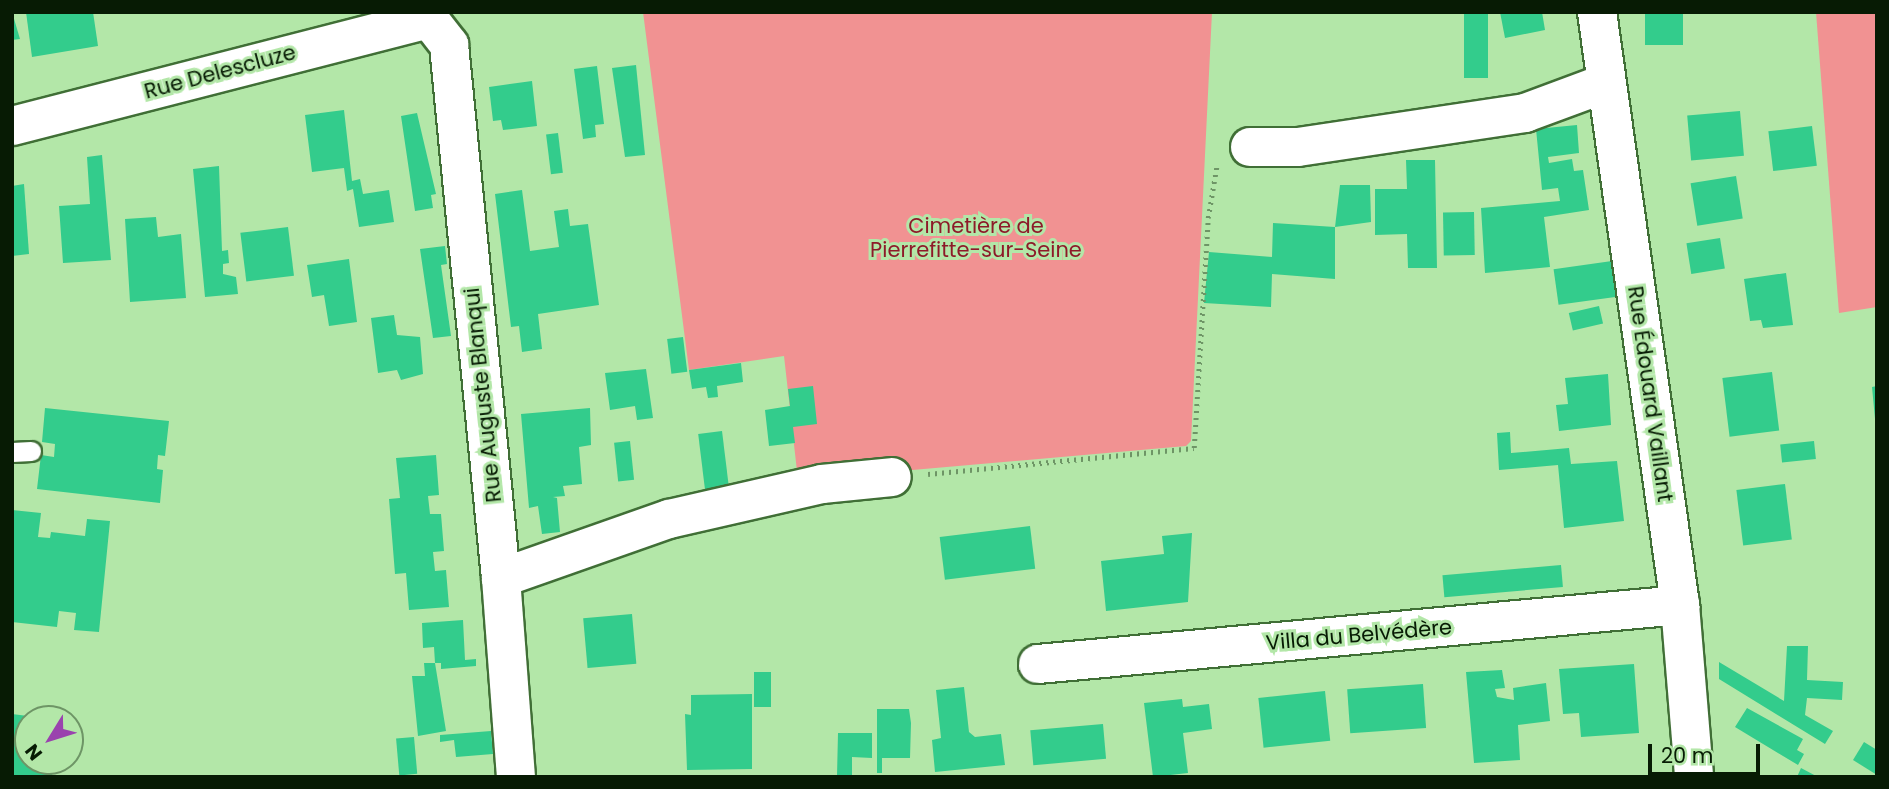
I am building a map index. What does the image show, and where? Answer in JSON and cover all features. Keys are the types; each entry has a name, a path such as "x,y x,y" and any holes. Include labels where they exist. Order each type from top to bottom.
{"street":[{"name":"Rue Édouard Vaillant","path":"1597,12 1681,605 1694,777"},
{"name":"Rue Delescluze","path":"12,126 433,16"},
{"name":"Rue Auguste Blanqui","path":"433,16 449,46 501,578 516,777"},
{"path":"1250,147 1298,147 1525,113 1606,83"},
{"path":"501,578 669,519 822,484 892,477"},
{"name":"Villa du Belvédère","path":"1038,664 1681,605"}],"path":[{"path":"892,477 1194,448 1208,218 1218,160 1250,147"}],"green space":[{"name":"Cimetière de Pierrefitte-sur-Seine","path":"643,12 1212,12 1191,441 1186,446 798,480 784,356 689,370"},
{"path":"1816,12 1877,12 1877,307 1839,313"}],"building":[{"path":"12,12 20,39 12,40"},
{"path":"26,12 93,12 98,46 32,57"},
{"path":"1464,12 1488,12 1488,78 1464,78"},
{"path":"1500,12 1542,12 1545,30 1505,38"},
{"path":"1645,12 1683,12 1683,45 1645,45"},
{"path":"636,65 645,155 625,157 612,68"},
{"path":"597,66 604,124 595,125 596,137 583,139 574,69"},
{"path":"532,81 537,126 503,130 501,120 493,121 489,87"},
{"path":"344,110 352,181 360,179 363,194 389,190 394,222 359,227 353,189 347,191 344,168 312,172 305,115"},
{"path":"1740,111 1744,156 1691,160 1687,116"},
{"path":"417,113 436,194 431,195 433,208 415,211 401,116"},
{"path":"1577,125 1579,153 1548,157 1549,163 1572,159 1574,171 1583,170 1589,210 1544,217 1550,267 1485,273 1481,208 1560,201 1558,188 1542,190 1536,129"},
{"path":"1812,126 1817,166 1773,171 1768,131"},
{"path":"558,133 563,173 551,174 546,134"},
{"path":"102,155 111,260 63,263 59,206 90,204 87,157"},
{"path":"1406,160 1435,160 1437,268 1408,268 1407,234 1375,235 1375,189 1407,189"},
{"path":"219,166 222,251 228,250 229,263 223,264 223,274 236,277 238,294 205,297 193,169"},
{"path":"1736,176 1743,218 1697,226 1691,183"},
{"path":"24,184 29,254 12,256 12,186"},
{"path":"1340,185 1370,185 1371,222 1335,227"},
{"path":"522,190 530,251 559,247 554,211 568,209 570,226 588,224 599,305 538,314 542,349 522,352 519,326 511,327 495,194"},
{"path":"1474,212 1475,255 1444,256 1443,213"},
{"path":"156,217 158,237 181,234 186,298 130,302 125,219"},
{"path":"1273,223 1335,227 1335,279 1272,274 1271,307 1204,303 1209,252 1272,257"},
{"path":"288,227 294,276 246,281 240,233"},
{"path":"1720,238 1725,269 1691,274 1686,243"},
{"path":"445,246 447,264 441,265 451,336 433,338 420,249"},
{"path":"349,259 357,322 329,326 324,295 312,297 307,265"},
{"path":"1612,261 1617,297 1559,305 1554,269"},
{"path":"1786,273 1793,325 1763,328 1761,320 1750,321 1744,279"},
{"path":"1599,306 1603,324 1573,331 1569,313"},
{"path":"394,315 397,335 420,337 423,374 401,380 397,370 378,373 371,318"},
{"path":"683,337 687,372 671,374 667,339"},
{"path":"741,363 743,382 717,386 718,397 708,398 706,387 692,389 689,370"},
{"path":"646,369 653,418 637,420 635,406 610,410 605,373"},
{"path":"1772,372 1779,431 1730,437 1722,378"},
{"path":"1608,374 1611,425 1559,431 1556,405 1568,404 1565,378"},
{"path":"813,386 817,424 793,427 795,443 769,446 765,410 790,406 788,389"},
{"path":"1877,386 1877,419 1875,419 1872,387"},
{"path":"45,408 169,421 165,456 158,455 157,469 163,470 160,503 37,489 41,455 54,457 55,444 42,442"},
{"path":"590,408 591,445 579,447 582,484 563,486 565,496 553,497 557,498 560,532 542,534 538,506 529,508 521,414"},
{"path":"722,431 729,492 706,494 698,434"},
{"path":"1510,432 1511,453 1569,448 1571,464 1617,461 1624,521 1564,528 1558,465 1499,470 1497,433"},
{"path":"630,441 634,480 618,481 614,443"},
{"path":"1814,441 1816,459 1782,462 1780,445"},
{"path":"436,455 439,495 428,496 430,514 441,514 444,551 433,552 435,571 446,570 449,607 409,610 406,573 395,574 389,499 400,498 396,458"},
{"path":"1785,484 1792,540 1743,546 1736,490"},
{"path":"12,510 41,513 38,537 50,538 51,532 85,536 87,519 110,521 99,632 74,630 76,613 59,611 57,627 12,622"},
{"path":"1030,526 1035,569 945,580 940,537"},
{"path":"1192,533 1188,602 1106,611 1101,561 1164,554 1162,536"},
{"path":"1561,565 1563,587 1444,597 1442,575"},
{"path":"632,614 636,664 588,668 583,618"},
{"path":"463,620 465,660 476,659 476,666 441,669 441,663 435,663 434,647 423,648 422,623"},
{"path":"1787,646 1808,646 1807,680 1843,682 1842,700 1807,698 1805,715 1833,731 1825,744 1719,679 1719,662 1784,701"},
{"path":"424,663 435,663 446,731 418,736 412,676 425,676"},
{"path":"1634,664 1639,733 1581,737 1579,713 1563,714 1559,669"},
{"path":"1502,670 1505,688 1495,689 1497,697 1514,700 1513,688 1546,683 1550,721 1518,725 1520,760 1474,763 1466,672"},
{"path":"754,672 771,672 771,707 754,707"},
{"path":"1423,684 1426,728 1350,733 1347,689"},
{"path":"964,687 969,732 975,737 1001,734 1005,765 935,772 932,740 941,738 936,690"},
{"path":"1325,691 1330,741 1264,748 1258,698"},
{"path":"752,694 752,769 687,770 685,714 691,715 691,695"},
{"path":"1182,699 1183,707 1209,704 1212,729 1183,733 1188,773 1153,777 1144,703"},
{"path":"1747,708 1803,739 1797,750 1804,754 1798,765 1735,727"},
{"path":"877,709 909,709 911,723 910,758 882,758 882,773 877,773"},
{"path":"12,714 14,775 52,775 12,777"},
{"path":"1103,724 1106,759 1033,765 1030,730"},
{"path":"491,731 493,754 456,757 454,740 440,742 440,735"},
{"path":"838,733 872,733 872,758 852,757 852,776 837,776"},
{"path":"414,737 417,774 399,775 396,739"},
{"path":"1864,742 1877,750 1877,775 1853,760"},
{"path":"1801,768 1818,777 1797,777"}]}
